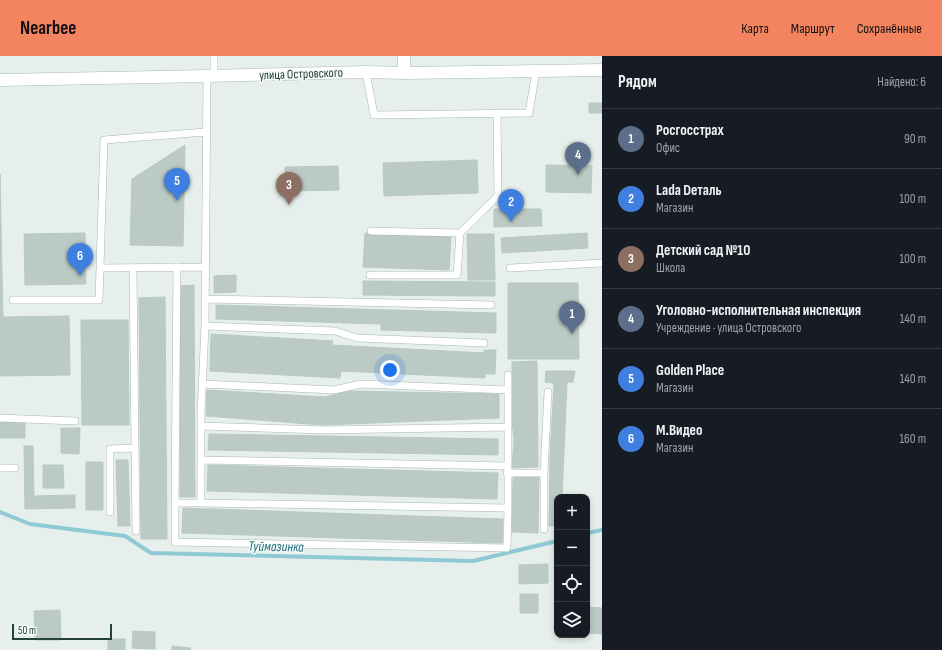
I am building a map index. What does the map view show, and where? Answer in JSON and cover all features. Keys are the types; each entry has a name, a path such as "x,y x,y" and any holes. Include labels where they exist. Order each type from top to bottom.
{"main road":[{"path":"404,56 404,73"},
{"name":"улица Островского","path":"0,80 366,72 404,73 602,70"}],"lane":[{"path":"201,503 201,426 205,326 206,132 214,56"},
{"path":"366,72 374,115 529,112 536,71"},
{"path":"370,275 458,275 460,233 498,196 497,113"},
{"path":"12,300 99,300 104,140 206,132"},
{"path":"371,231 460,233"},
{"path":"510,268 602,262"},
{"path":"176,267 175,542 507,548 508,375"},
{"path":"100,268 205,267"},
{"path":"133,268 136,531"},
{"path":"205,299 491,305"},
{"path":"205,326 335,331 357,338 484,343"},
{"path":"202,384 334,390 361,384 508,390"},
{"path":"544,529 544,473 548,392"},
{"path":"0,418 75,421"},
{"path":"201,426 323,430 508,427"},
{"path":"110,512 110,449 135,448"},
{"path":"201,460 508,469 544,473"},
{"path":"0,468 15,468"},
{"path":"175,503 508,508"}],"building":[{"path":"589,103 602,103 602,113 589,113"},
{"path":"185,145 183,246 130,245 132,179"},
{"path":"477,160 478,193 384,196 383,163"},
{"path":"546,165 592,166 591,193 546,192"},
{"path":"338,166 339,190 285,191 285,167"},
{"path":"0,174 2,273 0,273"},
{"path":"494,209 541,209 542,226 494,227"},
{"path":"85,233 86,284 25,285 24,234"},
{"path":"365,233 451,237 449,270 363,267"},
{"path":"587,233 588,248 502,253 501,238"},
{"path":"467,234 494,234 495,280 468,280"},
{"path":"0,273 2,273 3,317 69,316 70,375 0,376"},
{"path":"236,275 236,292 214,293 214,276"},
{"path":"363,281 495,282 495,296 363,295"},
{"path":"508,283 578,283 579,359 508,359"},
{"path":"194,285 195,497 180,497 180,286"},
{"path":"165,297 167,539 141,539 139,298"},
{"path":"216,305 496,313 496,333 381,330 381,324 216,319"},
{"path":"81,320 128,320 129,425 82,425"},
{"path":"211,334 333,341 332,345 484,353 484,350 496,350 495,374 485,374 485,378 341,371 340,378 210,371"},
{"path":"537,361 538,467 512,468 514,440 512,421 512,362"},
{"path":"546,371 575,371 573,382 567,382 562,494 554,494 554,525 549,526 550,457 554,383 545,382"},
{"path":"207,390 325,397 348,391 499,394 499,418 322,425 206,416"},
{"path":"0,422 25,422 25,438 0,438"},
{"path":"61,428 80,428 79,454 61,453"},
{"path":"209,434 498,439 498,455 208,450"},
{"path":"24,446 33,446 34,496 75,495 75,508 25,509"},
{"path":"116,460 128,460 130,526 118,526"},
{"path":"86,462 103,462 103,510 86,510"},
{"path":"43,465 63,465 64,488 43,488"},
{"path":"208,465 498,473 497,499 207,491"},
{"path":"513,477 539,477 538,533 512,532"},
{"path":"183,508 503,519 502,543 182,533"},
{"path":"548,564 548,583 519,584 519,565"},
{"path":"520,594 538,594 538,613 520,613"},
{"path":"590,607 602,608 602,634 590,633"},
{"path":"60,610 61,640 35,640 34,611"},
{"path":"133,631 155,632 155,649 132,648"},
{"path":"108,639 125,639 125,650 108,650"},
{"path":"172,646 191,648 190,650 172,650"}],"waterway":[{"name":"Туймазинка","path":"0,512 30,524 125,536 151,553 473,561 554,542"},
{"name":"Туймазинка","path":"590,532 602,530"}],"place":[{"name":"Уголовно-исполнительная инспекция","path":"578,175"},
{"name":"Golden Place","path":"177,201"},
{"name":"Детский сад №10","path":"289,205"},
{"name":"Lada Dеталь","path":"511,222"},
{"name":"М.Видео","path":"80,276"},
{"name":"Росгосстрах","path":"572,334"}]}
